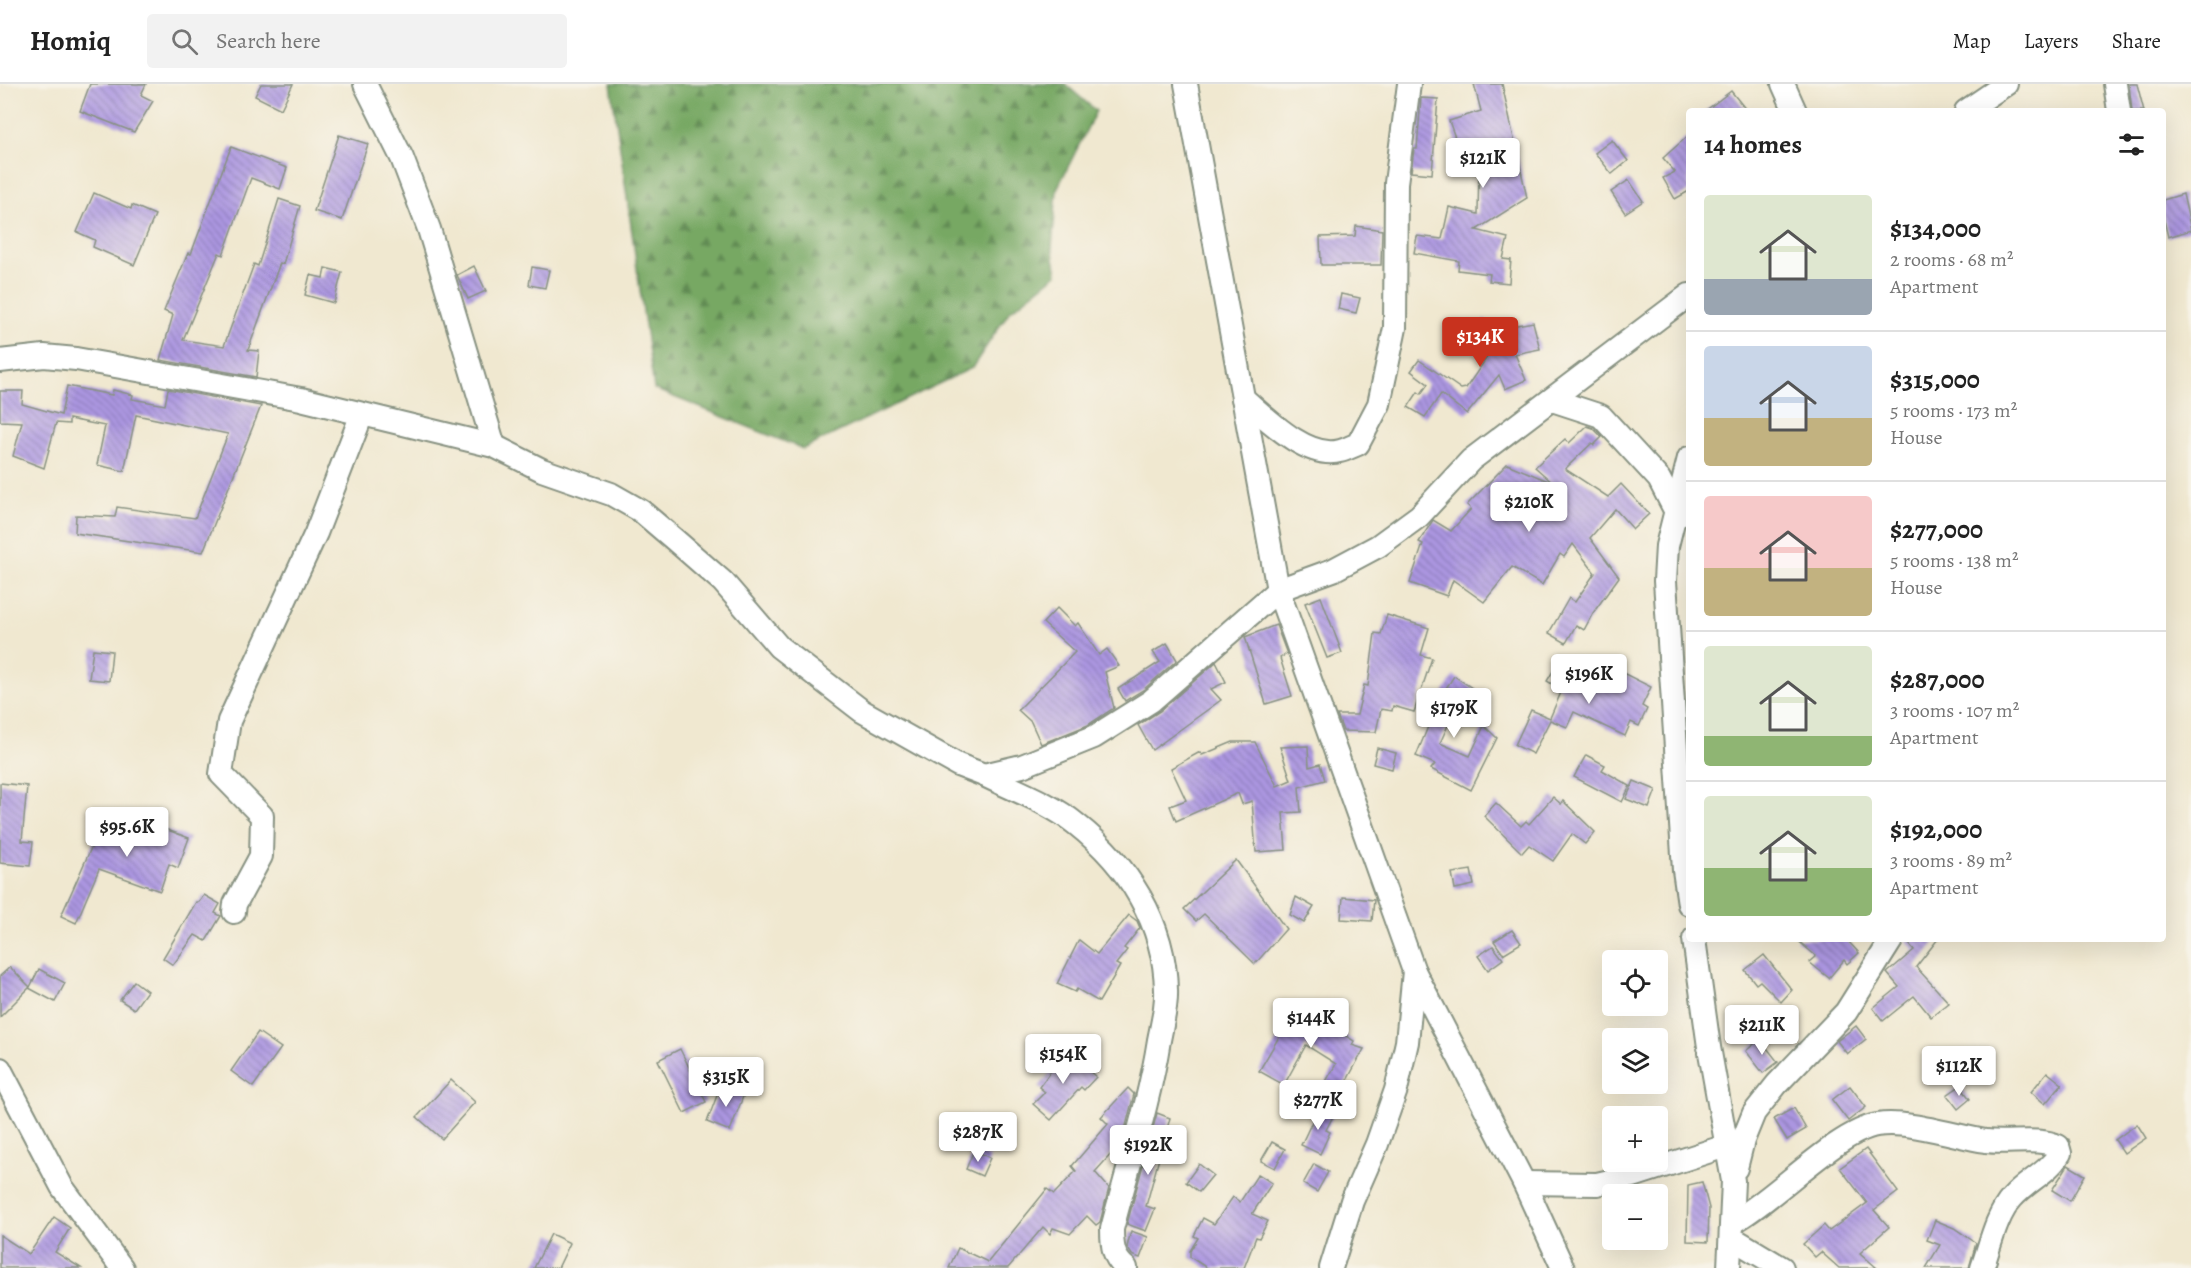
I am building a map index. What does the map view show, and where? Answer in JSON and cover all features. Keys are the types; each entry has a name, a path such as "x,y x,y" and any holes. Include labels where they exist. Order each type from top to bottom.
{"street":[{"path":"365,84 402,158 429,229 494,446"},
{"path":"1186,84 1278,590 1414,971 1524,1183 1563,1268"},
{"path":"1243,398 1290,437 1314,449 1338,452 1358,444 1379,404 1395,328 1396,183 1409,84"},
{"path":"1783,84 1794,108"},
{"path":"1970,108 2006,84"},
{"path":"2115,84 2119,108"},
{"path":"984,775 1022,766 1103,731 1151,701 1278,590 1333,570 1378,546 1419,516 1471,460 1686,297"},
{"path":"0,362 44,356 76,359 301,399 494,446 542,470 611,494 641,511 723,582 780,647 862,711 958,765 984,775 1075,823 1107,852 1129,878 1158,933 1166,992 1153,1076 1112,1229 1112,1247 1120,1263 1126,1268"},
{"path":"1552,400 1601,416 1659,479 1682,516"},
{"path":"234,912 235,904 261,856 262,816 221,774 229,721 316,533 362,414"},
{"path":"1686,483 1682,516 1667,546 1665,581 1686,884"},
{"path":"1694,942 1709,1047 1733,1181 1729,1268"},
{"path":"1733,1181 1743,1140 1754,1113 1777,1084 1846,1012 1890,942"},
{"path":"1330,1268 1352,1201 1377,1144 1395,1090 1407,1042 1414,971"},
{"path":"0,1069 62,1186 122,1268"},
{"path":"1732,1230 1839,1142 1876,1125 1920,1128 1986,1141 2048,1141 2058,1146 2060,1153 2054,1164 2012,1198 2003,1212 1982,1268"},
{"path":"1524,1183 1597,1184 1636,1175 1728,1145"},
{"path":"1732,1230 1782,1268"}],"green space":[{"path":"611,84 1065,84 1096,111 1057,189 1052,247 1057,274 1009,312 972,368 803,449 654,389"}],"building":[{"path":"90,84 146,84 141,95 153,101 134,132 80,111"},
{"path":"261,84 293,84 281,109 255,96"},
{"path":"1474,84 1502,84 1527,198 1476,230 1508,238 1503,259 1511,260 1509,283 1489,281 1490,274 1458,270 1459,261 1414,253 1417,236 1442,239 1449,207 1478,214 1479,163 1466,168 1449,121 1481,111"},
{"path":"2129,84 2137,84 2143,108 2132,108"},
{"path":"1731,91 1745,108 1709,108"},
{"path":"1421,98 1438,99 1432,174 1411,172 1414,149 1417,149"},
{"path":"339,135 368,144 342,220 314,211"},
{"path":"1686,138 1686,193 1675,199 1663,178 1675,172 1663,158"},
{"path":"1612,140 1628,161 1612,174 1595,153"},
{"path":"231,147 287,168 280,189 251,178 223,255 219,253 183,340 224,346 254,264 258,266 279,199 300,206 283,264 280,263 248,350 259,351 256,377 160,360 173,315 164,311 188,253 191,254"},
{"path":"1629,180 1643,201 1625,213 1611,192"},
{"path":"94,193 131,209 132,205 155,215 134,265 93,247 95,240 77,232"},
{"path":"2183,194 2191,230 2168,237 2166,199"},
{"path":"1356,226 1382,230 1381,265 1321,265 1320,237 1355,236"},
{"path":"474,266 486,291 468,299 457,275"},
{"path":"532,267 549,270 545,288 529,285"},
{"path":"325,268 342,272 334,303 305,295 310,275 323,278"},
{"path":"1341,294 1360,298 1356,313 1338,309"},
{"path":"1484,320 1501,328 1533,322 1540,349 1515,354 1526,380 1505,389 1499,375 1467,414 1441,394 1425,417 1408,407 1418,392 1421,394 1428,384 1411,371 1419,360 1461,389 1466,388 1492,350 1474,342"},
{"path":"67,386 112,395 113,390 133,395 132,399 165,405 168,389 261,406 203,552 75,533 76,515 115,517 117,507 195,518 228,434 136,415 124,471 97,465 105,426 69,419 69,424 56,423 44,468 13,456 22,422 0,421 0,391 23,391 22,404 61,415"},
{"path":"1587,426 1593,428 1602,437 1594,445 1592,443 1565,469 1608,497 1621,484 1649,514 1633,529 1615,509 1590,538 1619,577 1593,613 1584,630 1576,625 1566,643 1549,633 1569,598 1575,602 1595,573 1573,544 1564,557 1560,554 1542,585 1512,567 1484,602 1453,580 1447,596 1410,583 1423,544 1419,542 1433,520 1451,531 1471,509 1467,505 1507,464 1553,483 1535,467 1565,439 1569,443"},
{"path":"1321,597 1342,653 1327,658 1305,603"},
{"path":"1057,608 1075,626 1078,623 1099,655 1107,649 1119,666 1105,672 1114,708 1088,725 1041,744 1031,722 1018,710 1075,652 1043,623"},
{"path":"1387,615 1429,628 1421,655 1432,658 1414,712 1393,706 1392,711 1381,709 1376,732 1343,731 1337,715 1357,715 1364,685 1368,686 1375,633 1381,634"},
{"path":"1276,625 1287,654 1280,658 1292,696 1266,704 1245,637"},
{"path":"1167,643 1177,660 1143,690 1125,701 1118,689 1160,662 1153,652"},
{"path":"93,649 112,651 109,681 89,679"},
{"path":"1216,662 1226,682 1211,689 1221,700 1152,750 1138,725 1160,711"},
{"path":"1558,663 1589,683 1594,672 1618,683 1623,673 1651,687 1642,706 1647,709 1639,726 1631,722 1625,736 1574,712 1567,727 1550,720 1533,754 1515,745 1531,710 1550,718 1562,690 1547,681"},
{"path":"1454,676 1478,692 1470,707 1459,701 1440,743 1470,756 1484,726 1497,738 1471,790 1431,769 1435,764 1416,756 1432,717 1428,716"},
{"path":"1233,742 1255,742 1277,786 1291,780 1280,747 1308,746 1309,767 1320,764 1325,780 1299,787 1301,812 1283,813 1286,850 1256,852 1252,801 1242,804 1238,793 1176,821 1170,806 1186,800 1171,768 1200,752 1202,755"},
{"path":"1377,748 1396,753 1392,769 1373,764"},
{"path":"1586,755 1605,765 1602,770 1630,786 1622,802 1574,777"},
{"path":"1634,781 1656,790 1649,808 1626,799"},
{"path":"0,783 27,786 22,841 33,842 30,866 0,863"},
{"path":"1553,797 1561,804 1563,801 1595,832 1585,844 1572,834 1553,861 1529,845 1522,853 1484,816 1496,803 1521,826 1526,821 1529,824"},
{"path":"107,812 136,824 138,819 189,838 178,868 169,864 160,891 99,869 76,923 61,916"},
{"path":"1236,860 1286,929 1255,964 1204,914 1196,921 1184,909"},
{"path":"1471,870 1474,885 1455,889 1452,873"},
{"path":"204,895 220,904 215,913 221,916 206,941 195,935 173,965 163,958 196,902 199,902"},
{"path":"1296,897 1314,907 1304,923 1290,915"},
{"path":"1343,897 1374,900 1372,921 1341,919"},
{"path":"1129,915 1137,921 1140,928 1124,948 1127,950 1116,964 1120,966 1099,1002 1077,989 1075,992 1057,984 1079,940 1097,954"},
{"path":"1512,930 1521,943 1503,954 1494,941"},
{"path":"1800,942 1849,942 1859,953 1847,964 1844,960 1829,978 1809,962 1816,956"},
{"path":"1907,942 1936,942 1916,967 1949,1003 1931,1017 1914,996 1883,1021 1873,1008 1899,987 1887,973 1914,950"},
{"path":"1493,946 1503,959 1488,970 1478,956"},
{"path":"1764,955 1792,990 1781,1002 1760,981 1756,984 1745,970"},
{"path":"10,967 30,987 39,969 65,983 55,1002 29,988 0,1017 0,976"},
{"path":"134,981 147,991 134,1009 120,1000"},
{"path":"1293,1005 1314,1015 1354,1041 1352,1045 1364,1049 1340,1093 1324,1085 1336,1064 1306,1045 1284,1085 1259,1071 1286,1025 1284,1024"},
{"path":"1856,1026 1866,1039 1847,1054 1837,1041"},
{"path":"258,1032 281,1048 253,1087 231,1071"},
{"path":"1760,1039 1778,1062 1763,1073 1746,1051"},
{"path":"680,1049 706,1102 684,1113 658,1060"},
{"path":"1066,1050 1096,1077 1084,1090 1081,1087 1051,1120 1033,1104 1045,1092 1039,1087"},
{"path":"2047,1072 2062,1084 2045,1104 2031,1092"},
{"path":"451,1080 475,1102 442,1139 417,1117"},
{"path":"721,1085 744,1094 730,1131 707,1122"},
{"path":"1850,1086 1866,1107 1848,1121 1832,1100"},
{"path":"1960,1086 1970,1099 1958,1109 1947,1095"},
{"path":"1128,1088 1134,1094 1122,1142 1095,1172 1109,1188 1100,1222 1096,1225 1087,1216 1070,1234 1053,1228 1050,1234 1043,1227 1008,1268 949,1268 958,1248 988,1262 1047,1189 1054,1194 1076,1171 1072,1166 1108,1124 1101,1117"},
{"path":"1319,1107 1334,1114 1326,1130 1330,1132 1320,1154 1301,1145"},
{"path":"1794,1108 1806,1129 1787,1140 1774,1119"},
{"path":"1157,1113 1170,1118 1146,1206 1155,1209 1146,1231 1127,1224"},
{"path":"2137,1124 2146,1138 2124,1153 2115,1140"},
{"path":"1272,1142 1285,1149 1275,1168 1261,1161"},
{"path":"1866,1149 1898,1192 1874,1210 1889,1227 1860,1253 1877,1268 1839,1268 1821,1252 1815,1257 1803,1244 1824,1225 1829,1231 1867,1203 1840,1168"},
{"path":"974,1150 990,1158 982,1176 966,1169"},
{"path":"1199,1164 1213,1175 1199,1192 1186,1182"},
{"path":"1314,1164 1328,1172 1317,1192 1303,1184"},
{"path":"2068,1165 2085,1175 2070,1201 2052,1190"},
{"path":"1258,1174 1272,1183 1252,1214 1268,1221 1259,1238 1256,1237 1244,1268 1207,1268 1190,1257 1190,1251 1198,1238 1194,1236 1203,1218 1214,1224 1233,1197 1240,1202"},
{"path":"1702,1182 1709,1208 1708,1242 1687,1241 1688,1185"},
{"path":"54,1217 70,1228 55,1252 81,1268 0,1268 0,1235 29,1254"},
{"path":"1935,1220 1954,1228 1976,1243 1969,1268 1926,1268 1940,1245 1927,1240"},
{"path":"1131,1231 1148,1237 1140,1258 1132,1255 1127,1247"},
{"path":"551,1234 570,1243 558,1268 534,1268"}]}
